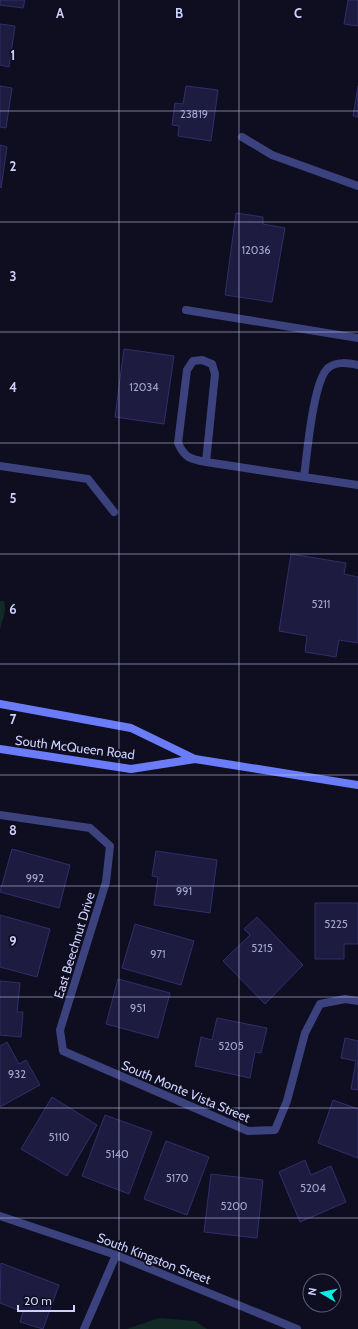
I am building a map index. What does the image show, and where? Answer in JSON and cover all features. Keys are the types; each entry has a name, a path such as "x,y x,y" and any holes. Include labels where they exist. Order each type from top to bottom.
{"main road":[{"name":"South McQueen Road","path":"0,704 130,728 195,759 358,785"},
{"name":"South McQueen Road","path":"0,749 131,769 195,759"}],"street":[{"path":"242,137 272,155 358,186"},
{"path":"186,310 358,338"},
{"path":"206,462 215,374 212,364 202,360 193,361 187,370 178,443 183,454 193,460 206,462 304,477 358,485"},
{"path":"304,477 317,388 328,368 342,362 358,365"},
{"path":"0,466 88,479 114,512"},
{"name":"East Beechnut Drive","path":"0,815 90,828 110,846 106,882 60,1030 64,1051"},
{"name":"South Monte Vista Street","path":"64,1051 248,1131 276,1130 287,1101 305,1033 320,1004 345,999 358,1001"},
{"name":"South Kingston Street","path":"0,1216 116,1255 297,1329"},
{"path":"84,1329 116,1255"}],"green space":[{"path":"0,601 4,601 5,610 0,631"},
{"path":"159,1318 195,1321 207,1329 127,1329"}],"building":[{"path":"0,0 25,0 23,8 0,5"},
{"path":"348,0 358,0 358,26 344,24"},
{"path":"0,24 15,26 9,67 0,65"},
{"path":"0,86 12,88 6,128 0,127"},
{"path":"186,86 218,90 211,141 178,136 179,126 172,125 175,103 183,104"},
{"path":"358,86 358,117 353,116"},
{"path":"0,145 7,147 1,188 0,187"},
{"path":"236,213 263,217 263,224 285,228 272,302 225,295"},
{"path":"124,349 174,356 164,424 115,417"},
{"path":"291,554 346,563 344,574 358,577 358,643 339,640 336,657 305,652 307,636 279,631"},
{"path":"12,849 70,865 59,908 0,892"},
{"path":"156,851 217,860 210,913 154,905 158,877 152,876"},
{"path":"315,903 358,903 358,944 344,944 344,959 315,959"},
{"path":"0,915 50,929 37,977 0,967"},
{"path":"257,917 303,965 265,1004 223,961 250,935 244,929"},
{"path":"135,924 194,941 181,985 122,968"},
{"path":"118,979 170,993 158,1038 106,1024"},
{"path":"0,981 20,983 17,1012 23,1012 21,1037 0,1035"},
{"path":"217,1018 267,1028 261,1053 255,1052 250,1078 195,1066 201,1037 212,1040"},
{"path":"345,1038 358,1041 358,1090 351,1089 356,1061 341,1058"},
{"path":"7,1042 19,1064 26,1060 40,1085 0,1107 0,1046"},
{"path":"52,1097 97,1125 67,1176 21,1149"},
{"path":"333,1100 358,1109 358,1158 318,1143"},
{"path":"105,1115 152,1132 129,1194 82,1176"},
{"path":"166,1141 209,1157 187,1215 144,1199"},
{"path":"305,1160 311,1175 331,1166 346,1202 300,1222 279,1172"},
{"path":"211,1174 263,1180 257,1238 204,1232"},
{"path":"1,1263 59,1285 43,1329 20,1322 23,1312 0,1303"}]}
